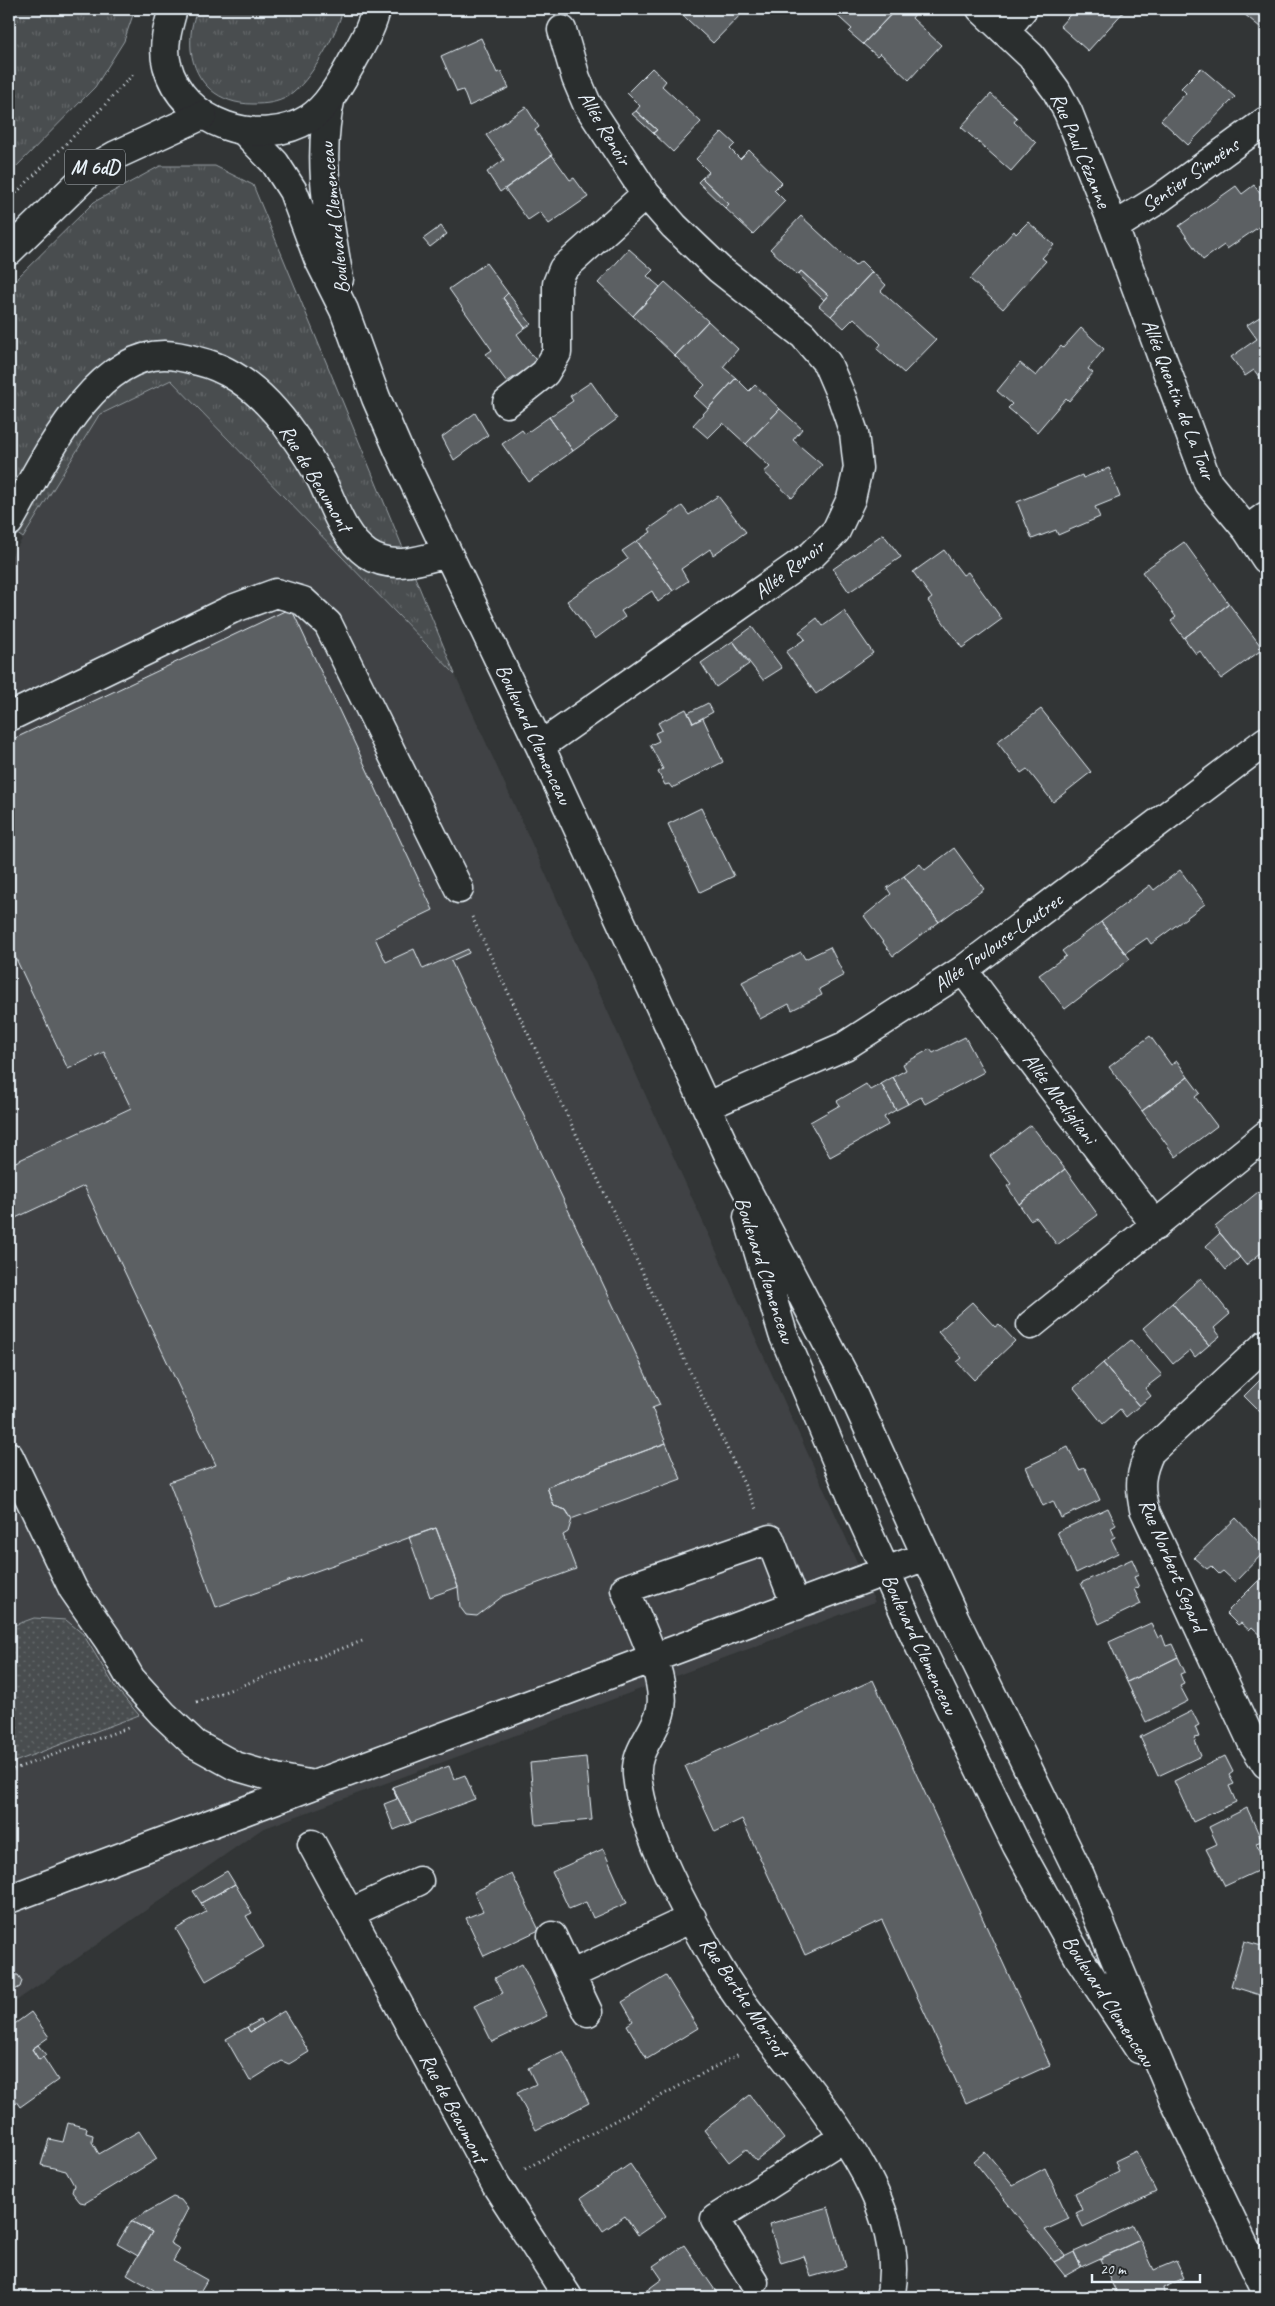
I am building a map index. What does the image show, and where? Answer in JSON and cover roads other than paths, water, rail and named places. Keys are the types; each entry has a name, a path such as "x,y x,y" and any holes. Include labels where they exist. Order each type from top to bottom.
{"main road":[{"path":"173,9 168,27 166,64 174,82 187,101 203,115 222,125 244,131 269,132 291,127 309,118 331,98 372,26 376,9"},
{"name":"Rue Paul Cézanne","path":"981,9 1006,30 1031,56 1056,90 1068,112 1114,227"},
{"path":"1006,30 1023,9"},
{"name":"Allée Renoir","path":"540,746 812,555 836,530 851,500 858,468 854,433 842,398 826,363 803,335 719,269 674,226 646,194 587,104 576,78 562,30"},
{"name":"Boulevard Clemenceau","path":"331,98 325,121 324,149 332,234 344,310"},
{"name":"M 6dD","path":"9,250 95,168 116,155 203,115"},
{"name":"Sentier Simoëns","path":"1114,227 1159,198 1266,121"},
{"name":"Boulevard Clemenceau","path":"244,131 275,163 294,191 318,258 344,310 380,407 540,746 729,1156 846,1379 955,1619 1080,1875 1175,2102 1266,2291"},
{"path":"507,403 545,373 557,354 557,284 563,268 646,194"},
{"name":"Allée Quentin de La Tour","path":"1114,227 1208,483 1257,523 1266,559"},
{"name":"Rue de Beaumont","path":"9,522 83,402 116,370 141,360 163,355 214,365 242,380 266,401 294,436 321,479 351,538 368,554 384,562 400,564 448,553"},
{"path":"9,717 232,609 276,593 303,600 328,624 459,889"},
{"name":"Allée Toulouse-Lautrec","path":"707,1106 845,1046 963,970 1266,741"},
{"name":"Allée Modigliani","path":"963,970 1156,1226"},
{"path":"1032,1325 1266,1135"},
{"name":"Boulevard Clemenceau","path":"729,1156 783,1334 886,1572 1017,1846 1079,1958 1175,2102"},
{"name":"Rue Norbert Segard","path":"1266,1344 1150,1452 1142,1469 1140,1486 1144,1509 1253,1744 1266,1764"},
{"path":"9,1456 73,1589 109,1641 132,1679 163,1714 195,1744 234,1766 276,1778 316,1785"},
{"name":"Rue Berthe Morisot","path":"796,1606 770,1538 625,1589 662,1686 663,1700 657,1723 641,1748 637,1762 637,1774 654,1838 692,1918 719,1968 844,2137 870,2183 886,2226 892,2259 890,2297"},
{"path":"9,1899 926,1556"},
{"name":"Rue de Beaumont","path":"312,1844 496,2185 568,2297"},
{"path":"350,1913 419,1881"},
{"path":"570,1975 692,1918"},
{"path":"552,1936 588,2012"},
{"path":"754,2282 715,2219 844,2137"}]}
